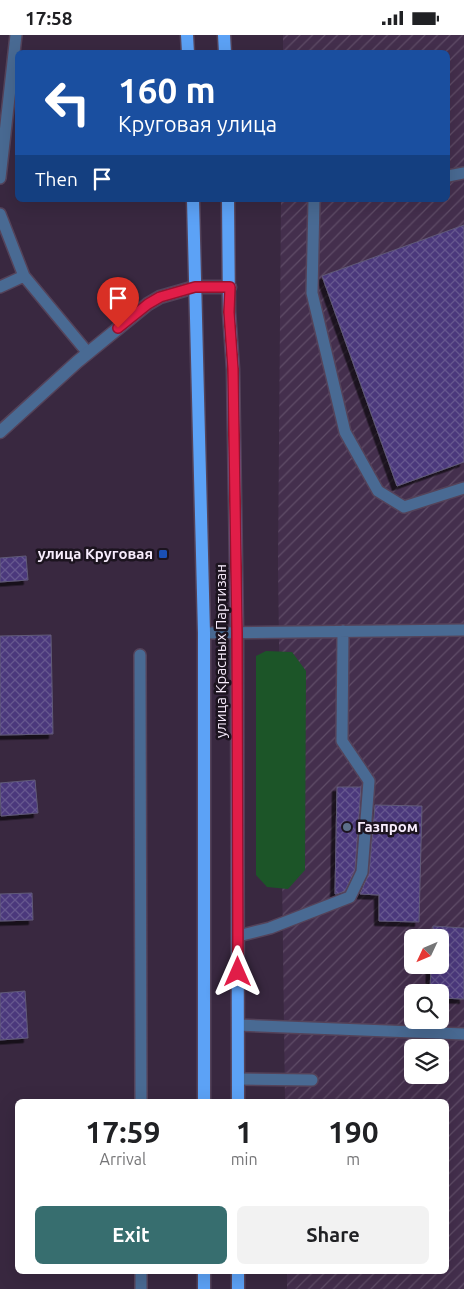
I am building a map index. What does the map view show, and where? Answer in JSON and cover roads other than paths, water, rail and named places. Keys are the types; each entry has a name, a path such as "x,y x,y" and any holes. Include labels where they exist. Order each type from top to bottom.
{"main road":[{"path":"187,35 188,50"},
{"path":"224,35 225,50"},
{"name":"улица Красных Партизан","path":"193,202 204,633 204,1099"},
{"name":"улица Красных Партизан","path":"228,202 237,632 238,1099"},
{"path":"195,287 230,287"},
{"path":"204,1274 204,1289"},
{"path":"238,1274 238,1289"}],"street":[{"path":"0,432 88,353 148,304 160,297 195,287"}],"lane":[{"path":"0,178 16,35"},
{"path":"450,176 464,173"},
{"path":"314,202 312,293 345,432 378,491 404,507 464,488"},
{"path":"0,214 24,276 88,353"},
{"path":"0,287 24,276"},
{"path":"204,633 464,630"},
{"path":"238,936 270,928 350,897 362,872 369,781 342,741 343,631"},
{"path":"140,655 140,1099"},
{"path":"238,1025 464,1034"},
{"path":"238,1079 312,1080"},
{"path":"141,1274 141,1289"}],"place":[{"name":"улица Круговая","path":"163,554"},
{"name":"Газпром","path":"347,827"}]}
